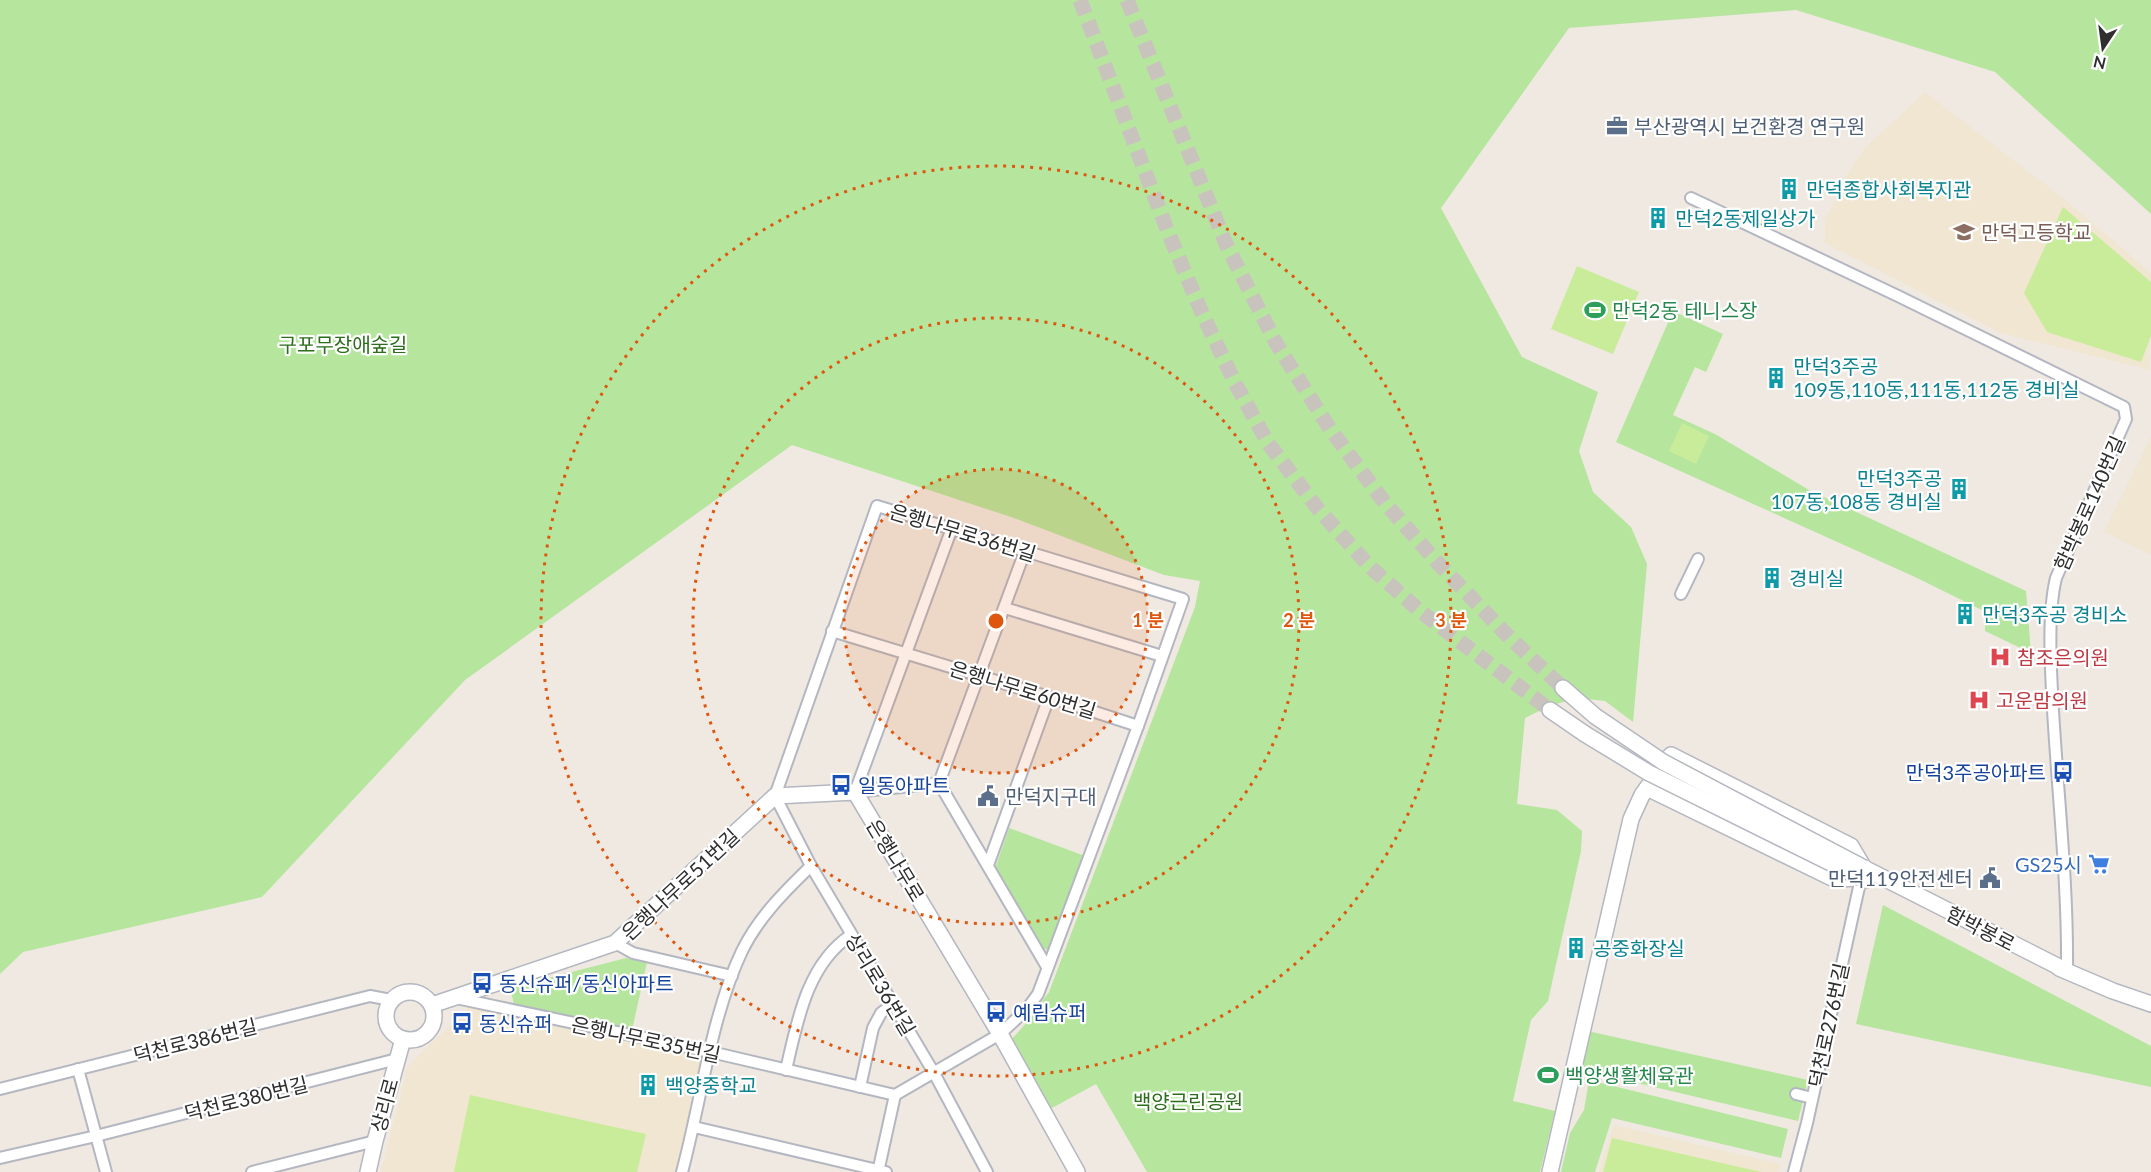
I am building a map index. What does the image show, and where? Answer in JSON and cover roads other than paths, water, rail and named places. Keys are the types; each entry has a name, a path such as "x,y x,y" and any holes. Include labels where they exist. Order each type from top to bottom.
{"street":[{"name":"함박봉로140번길","path":"1691,198 1888,291 2124,407 2126,419 2056,578 2051,596 2052,688 2067,919 2067,971"},
{"name":"은행나무로36번길","path":"775,796 877,506 1183,599 1038,994 1027,1009 1000,1034"},
{"path":"855,792 952,528"},
{"path":"939,783 1025,551"},
{"path":"1681,594 1698,559"},
{"path":"1005,608 1162,656"},
{"name":"은행나무로60번길","path":"832,631 1049,696 1138,726"},
{"path":"1563,688 1595,716 1628,740 1862,873"},
{"path":"988,865 1049,696"},
{"path":"1550,710 1657,777 1862,873"},
{"path":"1550,1172 1631,819 1647,788 1671,756 1851,846 1862,873"},
{"path":"775,796 855,792 939,783"},
{"path":"939,783 1047,967"},
{"path":"1647,788 1834,879 1862,873"},
{"name":"은행나무로","path":"855,792 1000,1034 1077,1172"},
{"name":"상리로36번길","path":"775,796 811,866 934,1072 987,1172"},
{"name":"은행나무로51번길","path":"432,1005 615,943 775,796"},
{"path":"682,1172 727,987 743,950 765,915 811,866"},
{"name":"함박봉로","path":"1862,873 2067,971 2151,1004"},
{"name":"덕천로276번길","path":"1794,1172 1862,873"},
{"path":"786,1070 800,1010 826,959 851,935"},
{"path":"615,943 633,953 732,976"},
{"path":"412,991 420,993 432,1005 434,1020 431,1028 419,1038 403,1039 395,1036 386,1023 385,1015 391,1000 397,994 412,991"},
{"name":"덕천로386번길","path":"0,1089 370,996 391,1000"},
{"name":"은행나무로35번길","path":"454,997 711,1052 895,1095"},
{"path":"860,1087 873,1028 881,1013 893,1004"},
{"path":"694,1127 881,1171 895,1095 1000,1034"},
{"name":"상리로","path":"368,1172 403,1039"},
{"name":"덕천로380번길","path":"0,1158 96,1136 397,1059"},
{"path":"78,1069 106,1172"},
{"path":"1796,1094 1812,1098"},
{"path":"252,1172 375,1141"}],"tunnel":[{"path":"1080,0 1168,232 1202,313 1235,383 1268,443 1318,509 1370,567 1420,611 1550,710"},
{"path":"1127,0 1226,244 1276,343 1330,429 1385,503 1437,562 1510,638 1563,688"}],"place":[{"name":"부산광역시 보건환경 연구원","path":"1617,126"},
{"name":"만덕종합사회복지관","path":"1789,189"},
{"name":"만덕2동제일상가","path":"1658,218"},
{"name":"만덕고등학교","path":"1964,232"},
{"name":"만덕2동 테니스장","path":"1595,310"},
{"name":"만덕3주공 109동,110동,111동,112동 경비실","path":"1776,378"},
{"name":"만덕3주공 107동,108동 경비실","path":"1959,489"},
{"name":"경비실","path":"1772,578"},
{"name":"만덕3주공 경비소","path":"1965,614"},
{"name":"참조은의원","path":"2000,657"},
{"name":"고운맘의원","path":"1979,700"},
{"name":"만덕3주공아파트","path":"2063,772"},
{"name":"일동아파트","path":"841,785"},
{"name":"만덕지구대","path":"988,796"},
{"name":"GS25시","path":"2099,864"},
{"name":"만덕119안전센터","path":"1990,878"},
{"name":"공중화장실","path":"1576,948"},
{"name":"동신슈퍼/동신아파트","path":"482,983"},
{"name":"예림슈퍼","path":"996,1012"},
{"name":"동신슈퍼","path":"462,1023"},
{"name":"백양생활체육관","path":"1548,1075"},
{"name":"백양중학교","path":"648,1085"}],"park label":[{"name":"구포무장애숲길","path":"343,344"},
{"name":"백양근린공원","path":"1188,1101"}]}
